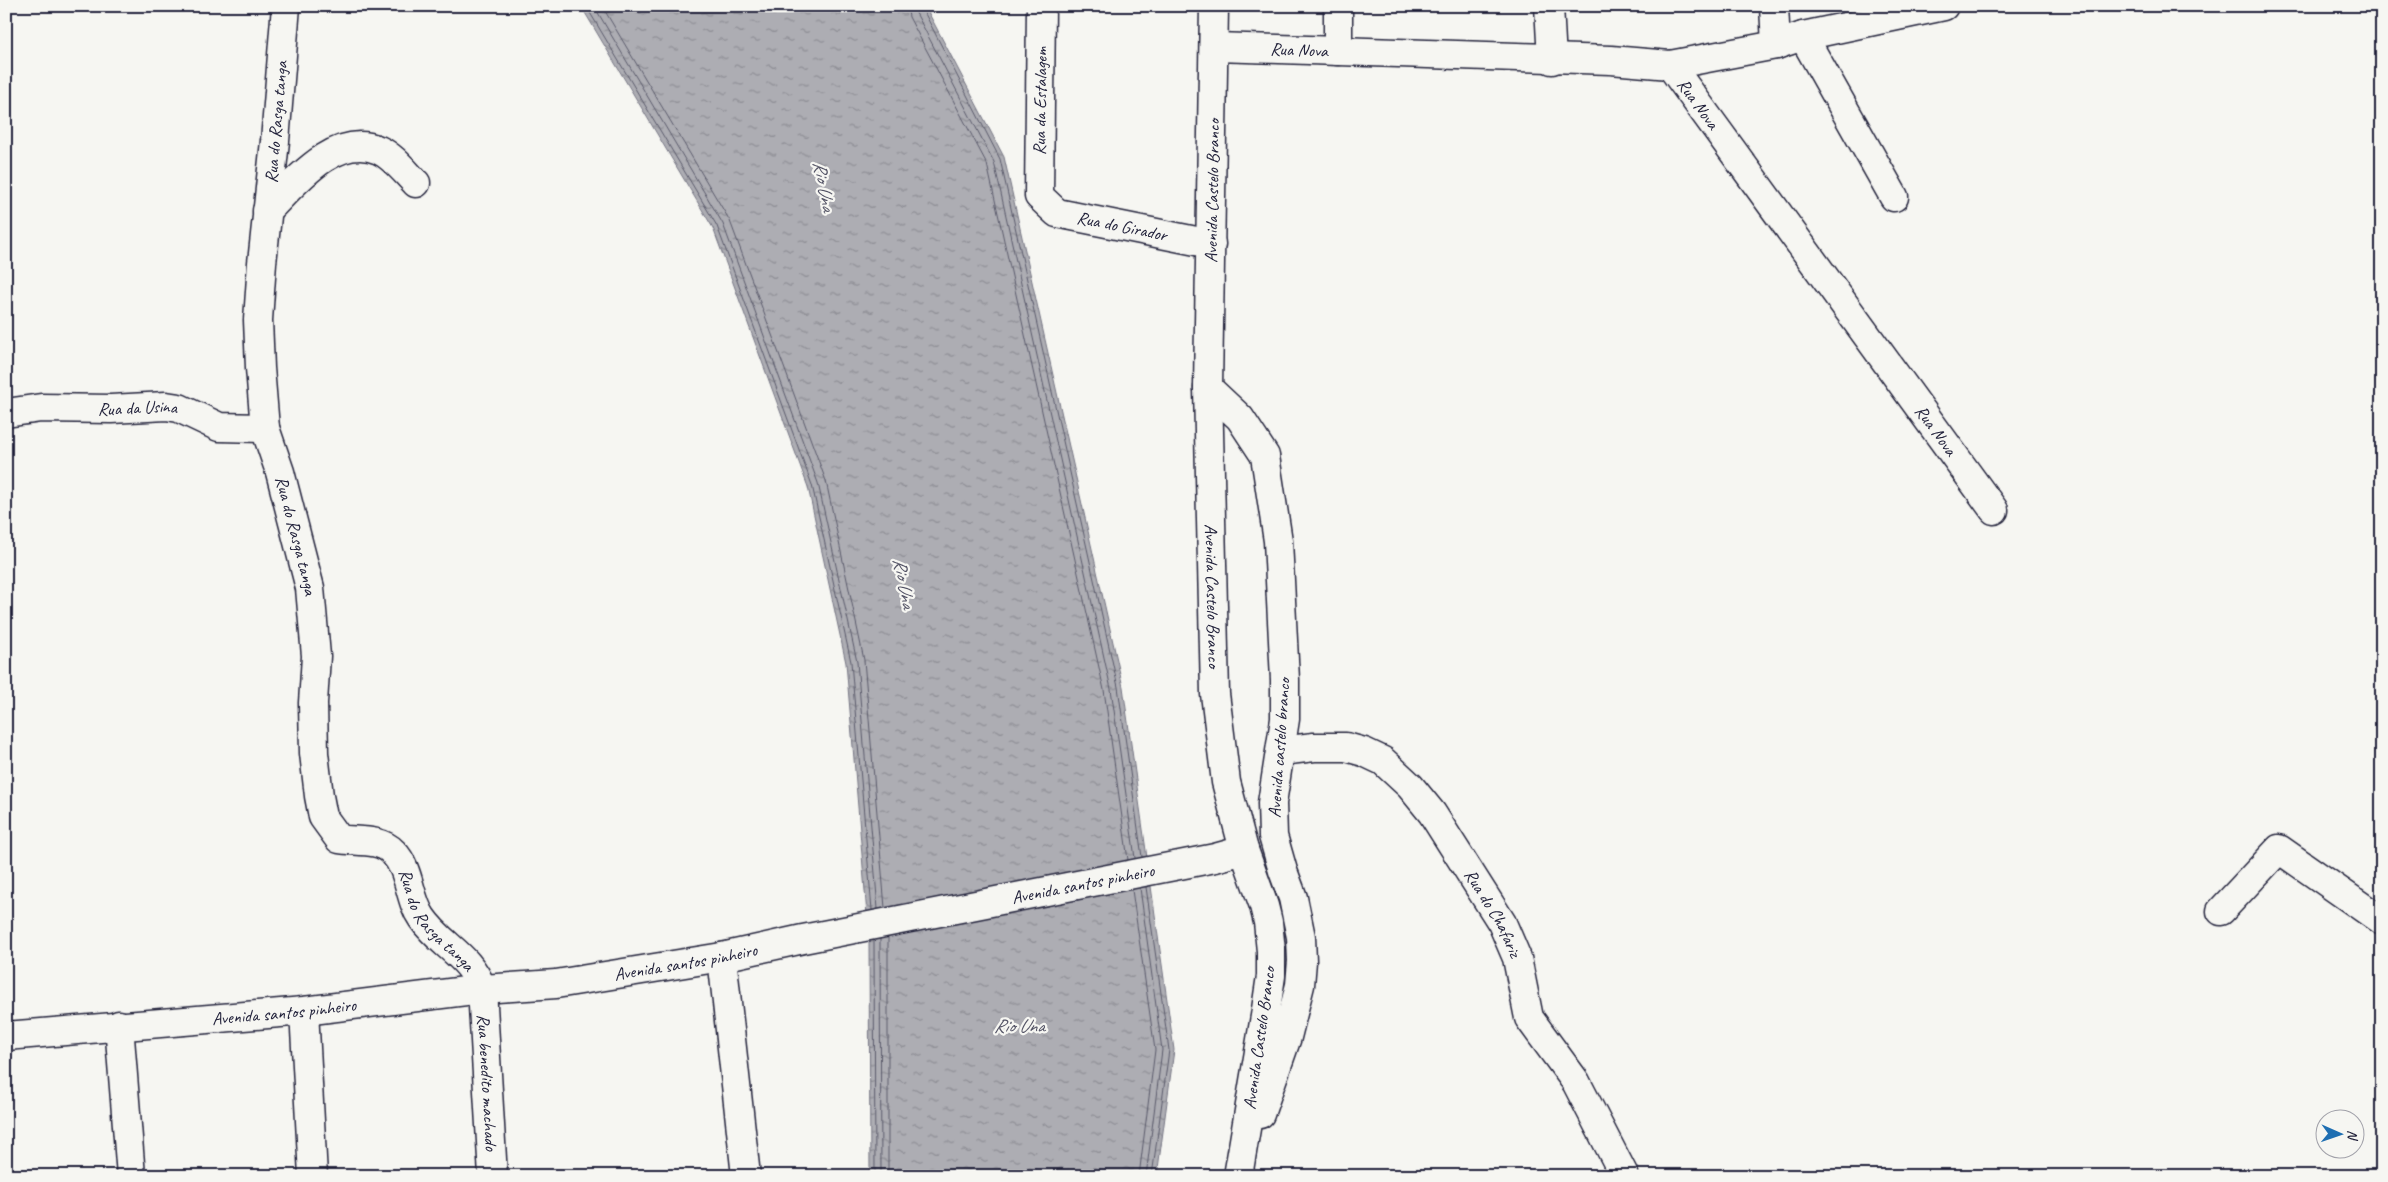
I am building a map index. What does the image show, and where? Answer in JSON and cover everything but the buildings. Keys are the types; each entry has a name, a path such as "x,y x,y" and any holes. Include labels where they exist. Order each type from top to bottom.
{"street":[{"name":"Rua do Rasga tanga","path":"286,6 258,320 265,428 280,472 310,588 316,656 313,703 314,753 323,817 339,839 380,843 393,851 403,867 413,902 421,917 432,931 471,967 482,990"},
{"name":"Rua da Estalagem","path":"1039,196 1041,6"},
{"name":"Avenida Castelo Branco","path":"1214,6 1215,47 1208,388 1215,694 1226,782 1244,850 1260,892 1268,922 1271,960 1265,1016 1238,1176"},
{"path":"1338,6 1338,51"},
{"path":"1549,6 1552,60"},
{"path":"1774,6 1776,45"},
{"path":"1670,65 1776,45 1803,36 1944,6"},
{"path":"1803,36 1894,197"},
{"name":"Rua Nova","path":"1215,47 1552,60 1611,60 1670,65 1994,510"},
{"path":"267,211 314,164 341,150 352,147 380,150 394,160 416,183"},
{"name":"Rua do Girador","path":"1039,196 1057,213 1211,244"},
{"name":"Avenida castelo branco","path":"1208,388 1240,418 1265,456 1278,541 1285,719 1274,778 1272,803 1273,836 1293,898 1301,937 1300,985 1287,1037 1261,1114 1243,1146"},
{"name":"Rua da Usina","path":"6,413 41,408 111,409 166,406 180,408 219,427 265,428"},
{"name":"Rua do Chafariz","path":"1280,751 1314,747 1346,747 1364,752 1383,761 1410,786 1432,813 1502,923 1517,958 1529,1018 1576,1082 1622,1173"},
{"path":"2221,911 2279,849 2382,921"},
{"name":"Avenida santos pinheiro","path":"6,1036 119,1025 304,1011 482,990 556,984 722,957 803,939 1215,858 1244,850"},
{"path":"722,957 745,1166"},
{"name":"Rua benedito machado","path":"482,990 493,1176"},
{"path":"304,1011 314,1176"},
{"path":"119,1025 131,1176"}],"water":[{"name":"Rio Una","path":"581,6 925,6 1004,157 1123,687 1174,1050 1157,1176 870,1176 869,939 846,663 808,487 713,228"}]}
